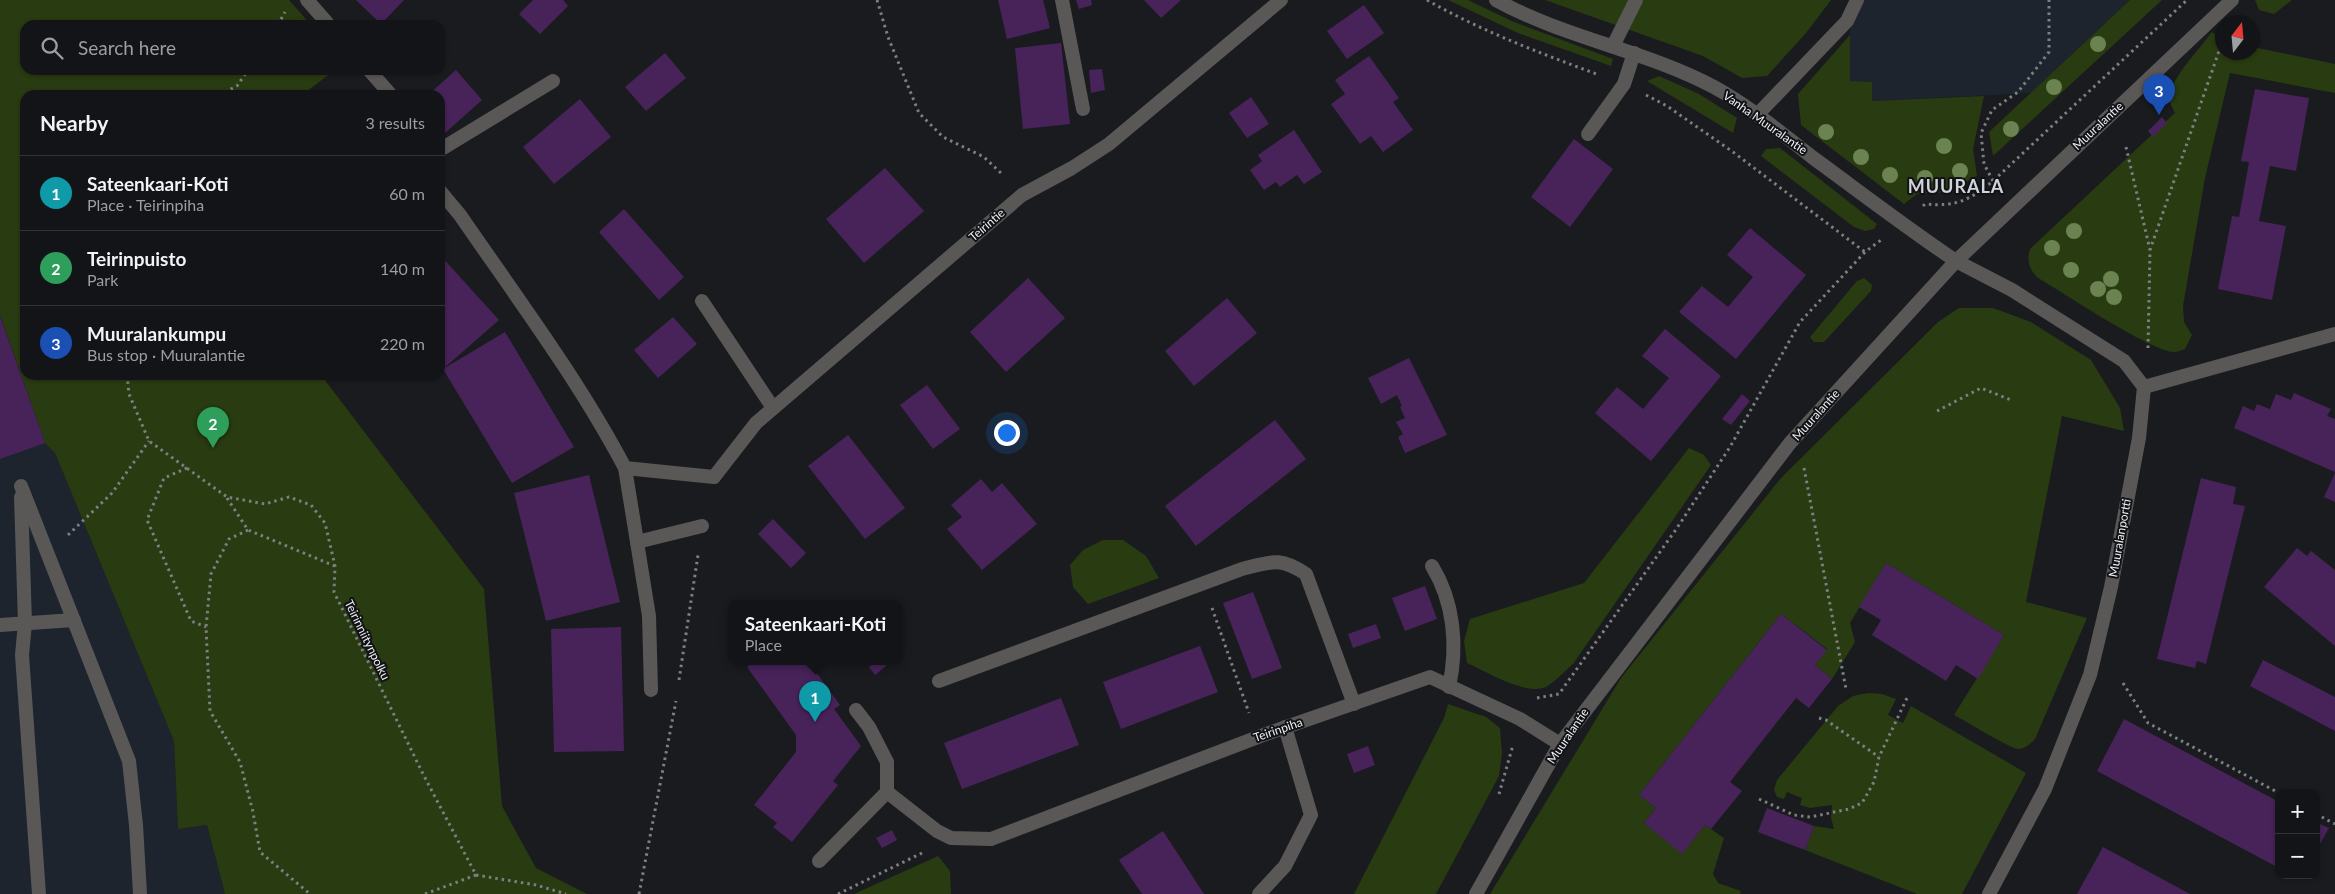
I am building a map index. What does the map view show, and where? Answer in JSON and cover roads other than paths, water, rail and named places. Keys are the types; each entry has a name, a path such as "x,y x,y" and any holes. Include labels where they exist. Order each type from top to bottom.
{"street":[{"path":"307,0 325,20"},
{"path":"1062,0 1083,109"},
{"name":"Teirintie","path":"624,468 714,477 756,423 1022,195 1072,168 1109,144 1281,0"},
{"name":"Vanha Muuralantie","path":"1496,0 1569,31 1662,63 1714,88 1757,114 1901,224 1956,261"},
{"path":"1614,46 1636,0"},
{"path":"1757,114 1847,21 1857,0"},
{"name":"Muuralantie","path":"1476,894 1560,744 1737,511 1798,435 1956,261 2232,0"},
{"path":"1588,134 1624,84 1634,53"},
{"path":"373,75 386,90"},
{"path":"445,147 553,81"},
{"path":"445,197 460,215 602,424 624,468 649,616 651,690"},
{"path":"1956,261 2012,290 2124,362 2144,387 2335,334"},
{"path":"702,300 773,408"},
{"name":"Muuralanportti","path":"1989,894 2045,789 2090,675 2112,587 2139,438 2144,387"},
{"path":"40,894 22,655 25,622 20,486 130,761 140,894"},
{"path":"637,542 702,526"},
{"path":"939,681 1242,569 1272,562 1290,563 1306,574 1354,704"},
{"path":"1432,566 1442,582 1453,626 1453,670 1450,687"},
{"path":"0,625 74,620"},
{"name":"Teirinpiha","path":"887,792 937,831 952,838 991,839 1285,728 1430,677 1520,720 1560,744"},
{"path":"819,860 887,792 887,762 869,727 856,710"},
{"path":"1259,894 1285,866 1312,815 1285,728"}],"place":[{"name":"Muuralankumpu","path":"2159,115"},
{"name":"Teirinpuisto","path":"213,448"},
{"name":"Sateenkaari-Koti","path":"815,722"}],"district":[{"name":"MUURALA","path":"1956,187"}]}
